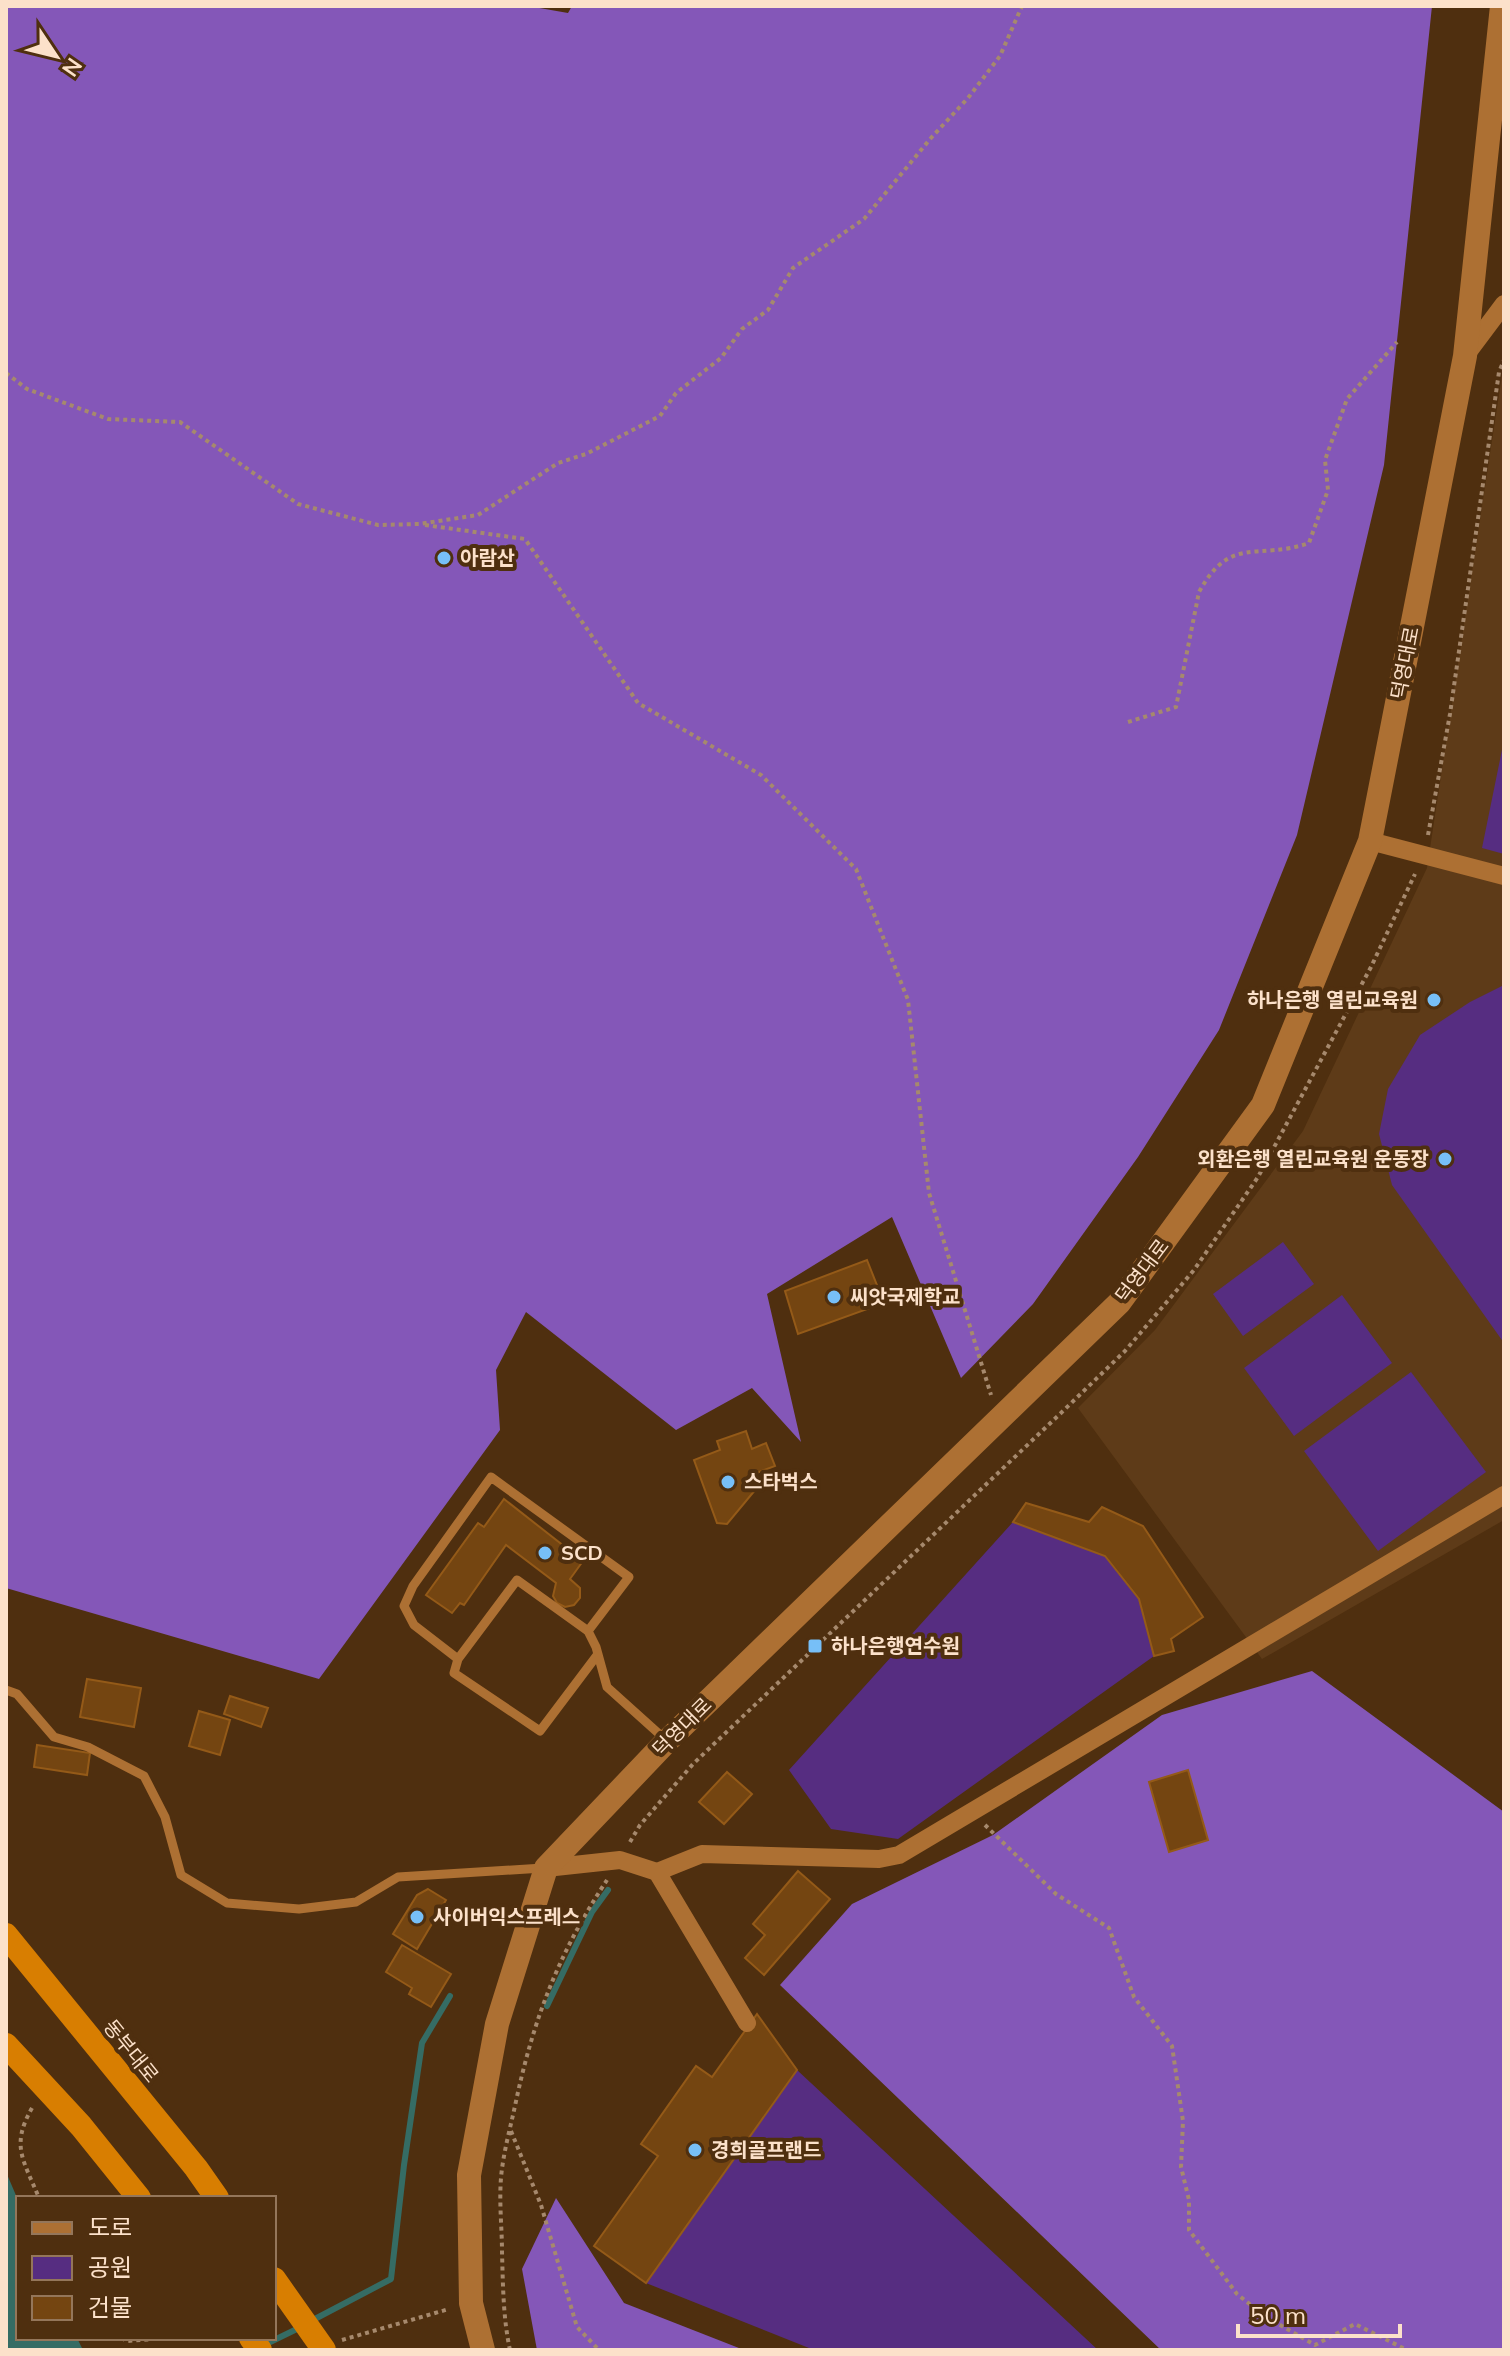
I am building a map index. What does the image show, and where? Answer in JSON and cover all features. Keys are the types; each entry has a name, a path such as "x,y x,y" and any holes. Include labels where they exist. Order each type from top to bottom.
{"highway":[{"name":"동부대로","path":"6,1935 216,2196"},
{"path":"6,2045 81,2126 137,2196"},
{"path":"276,2281 332,2345"}],"main road":[{"name":"덕영대로","path":"483,2350 471,2303 469,2175 497,2024 546,1868 667,1741 1119,1303 1263,1105 1370,841 1465,356 1499,111 1502,6"}],"street":[{"path":"1465,356 1504,304"},
{"path":"1370,841 1504,876"},
{"path":"546,1868 620,1860 657,1872 702,1854 899,1855 1504,1495"},
{"path":"657,1872 747,2023"}],"lane":[{"path":"458,1659 414,1625 404,1606 413,1586 491,1477 629,1577 588,1631"},
{"path":"598,1654 540,1731 454,1673 458,1659 517,1580 588,1631 598,1654 607,1687 667,1741"},
{"path":"6,1690 17,1694 54,1737 88,1747 144,1776 165,1817 181,1875 227,1903 299,1909 356,1902 398,1877 546,1868"}],"path":[{"path":"6,373 27,389 108,419 180,422 298,504 378,525 419,524 478,515 558,463 586,454 660,416 676,393 721,358 742,329 768,310 793,268 864,219 1000,56 1022,6"},
{"path":"1128,722 1176,707 1199,592 1208,575 1224,558 1248,552 1289,550 1309,543 1328,490 1325,460 1347,399 1397,342"},
{"path":"419,524 525,539 638,703 761,775 856,869 908,1000 929,1193 998,1421"},
{"path":"972,1812 1056,1894 1109,1928 1134,1997 1172,2046 1183,2121 1181,2167 1189,2200 1189,2230 1237,2294 1266,2317 1315,2345 1355,2324 1407,2350"},
{"path":"32,2108 22,2126 19,2149 38,2196"},
{"path":"510,2129 541,2205 577,2327 599,2350"},
{"path":"332,2345 471,2303"}],"shaded area":[{"path":"6,6 528,6 568,13 572,6 1432,6 1384,465 1297,835 1219,1030 1138,1157 1033,1304 961,1378 892,1217 767,1294 801,1442 752,1388 676,1430 526,1312 496,1370 500,1430 319,1679 6,1588"},
{"name":"하나은행 열린교육원","path":"1504,362 1504,1520 1262,1659 1078,1408 1155,1330 1303,1131 1427,868"},
{"path":"1312,1671 1504,1812 1504,2350 1161,2350 780,1985 852,1904 993,1835 1162,1715"},
{"path":"556,2198 624,2303 744,2350 537,2350 522,2269"}],"green space":[{"path":"1504,740 1504,854 1482,848"},
{"name":"외환은행 열린교육원 운동장","path":"1504,985 1504,1343 1392,1185 1379,1134 1388,1089 1420,1035 1470,1002"},
{"path":"1283,1242 1314,1284 1243,1336 1213,1294"},
{"path":"1342,1295 1392,1363 1294,1436 1244,1368"},
{"path":"1411,1372 1486,1472 1378,1551 1304,1451"},
{"path":"1013,1522 1105,1556 1139,1599 1154,1656 898,1839 831,1829 789,1770"},
{"name":"경희골프랜드","path":"797,2070 1098,2350 814,2350 646,2283"}],"water":[{"path":"6,2172 16,2196 16,2340 78,2340 83,2350 6,2350"}],"building":[{"name":"씨앗국제학교","path":"867,1260 884,1303 798,1334 785,1291"},
{"name":"스타벅스","path":"746,1431 752,1449 766,1443 775,1466 751,1475 756,1489 727,1524 717,1523 694,1460 720,1450 717,1441"},
{"name":"SCD","path":"504,1499 583,1561 570,1579 580,1588 580,1598 574,1605 565,1607 557,1603 553,1596 556,1583 506,1545 464,1605 460,1603 452,1613 426,1595 478,1523 484,1527"},
{"path":"1026,1503 1089,1522 1102,1507 1143,1526 1203,1617 1171,1639 1174,1651 1154,1656 1139,1599 1105,1556 1013,1522"},
{"path":"87,1679 141,1688 134,1727 80,1717"},
{"path":"230,1696 268,1708 261,1727 224,1714"},
{"path":"199,1711 230,1720 220,1755 189,1746"},
{"path":"37,1745 90,1753 87,1775 34,1767"},
{"path":"1188,1770 1208,1840 1169,1852 1149,1782"},
{"path":"727,1772 752,1794 724,1824 699,1802"},
{"path":"798,1871 830,1899 764,1975 745,1958 765,1935 753,1924"},
{"path":"428,1889 446,1900 417,1949 393,1934 417,1895"},
{"path":"402,1945 451,1974 431,2007 409,1994 412,1988 386,1972"},
{"name":"경희골프랜드","path":"757,2014 797,2070 646,2283 594,2246 658,2156 641,2144 696,2066 712,2077"}],"waterway":[{"path":"547,2006 592,1912 608,1890"},
{"path":"311,2321 391,2279 422,2043 450,1996"},
{"path":"276,2339 301,2327"},
{"path":"264,2345 274,2340"}],"place":[{"name":"아람산","path":"444,558"},
{"name":"하나은행 열린교육원","path":"1434,1000"},
{"name":"외환은행 열린교육원 운동장","path":"1445,1159"},
{"name":"씨앗국제학교","path":"834,1297"},
{"name":"스타벅스","path":"728,1482"},
{"name":"SCD","path":"545,1553"},
{"name":"하나은행연수원","path":"815,1646"},
{"name":"사이버익스프레스","path":"417,1917"},
{"name":"경희골프랜드","path":"695,2150"}]}
